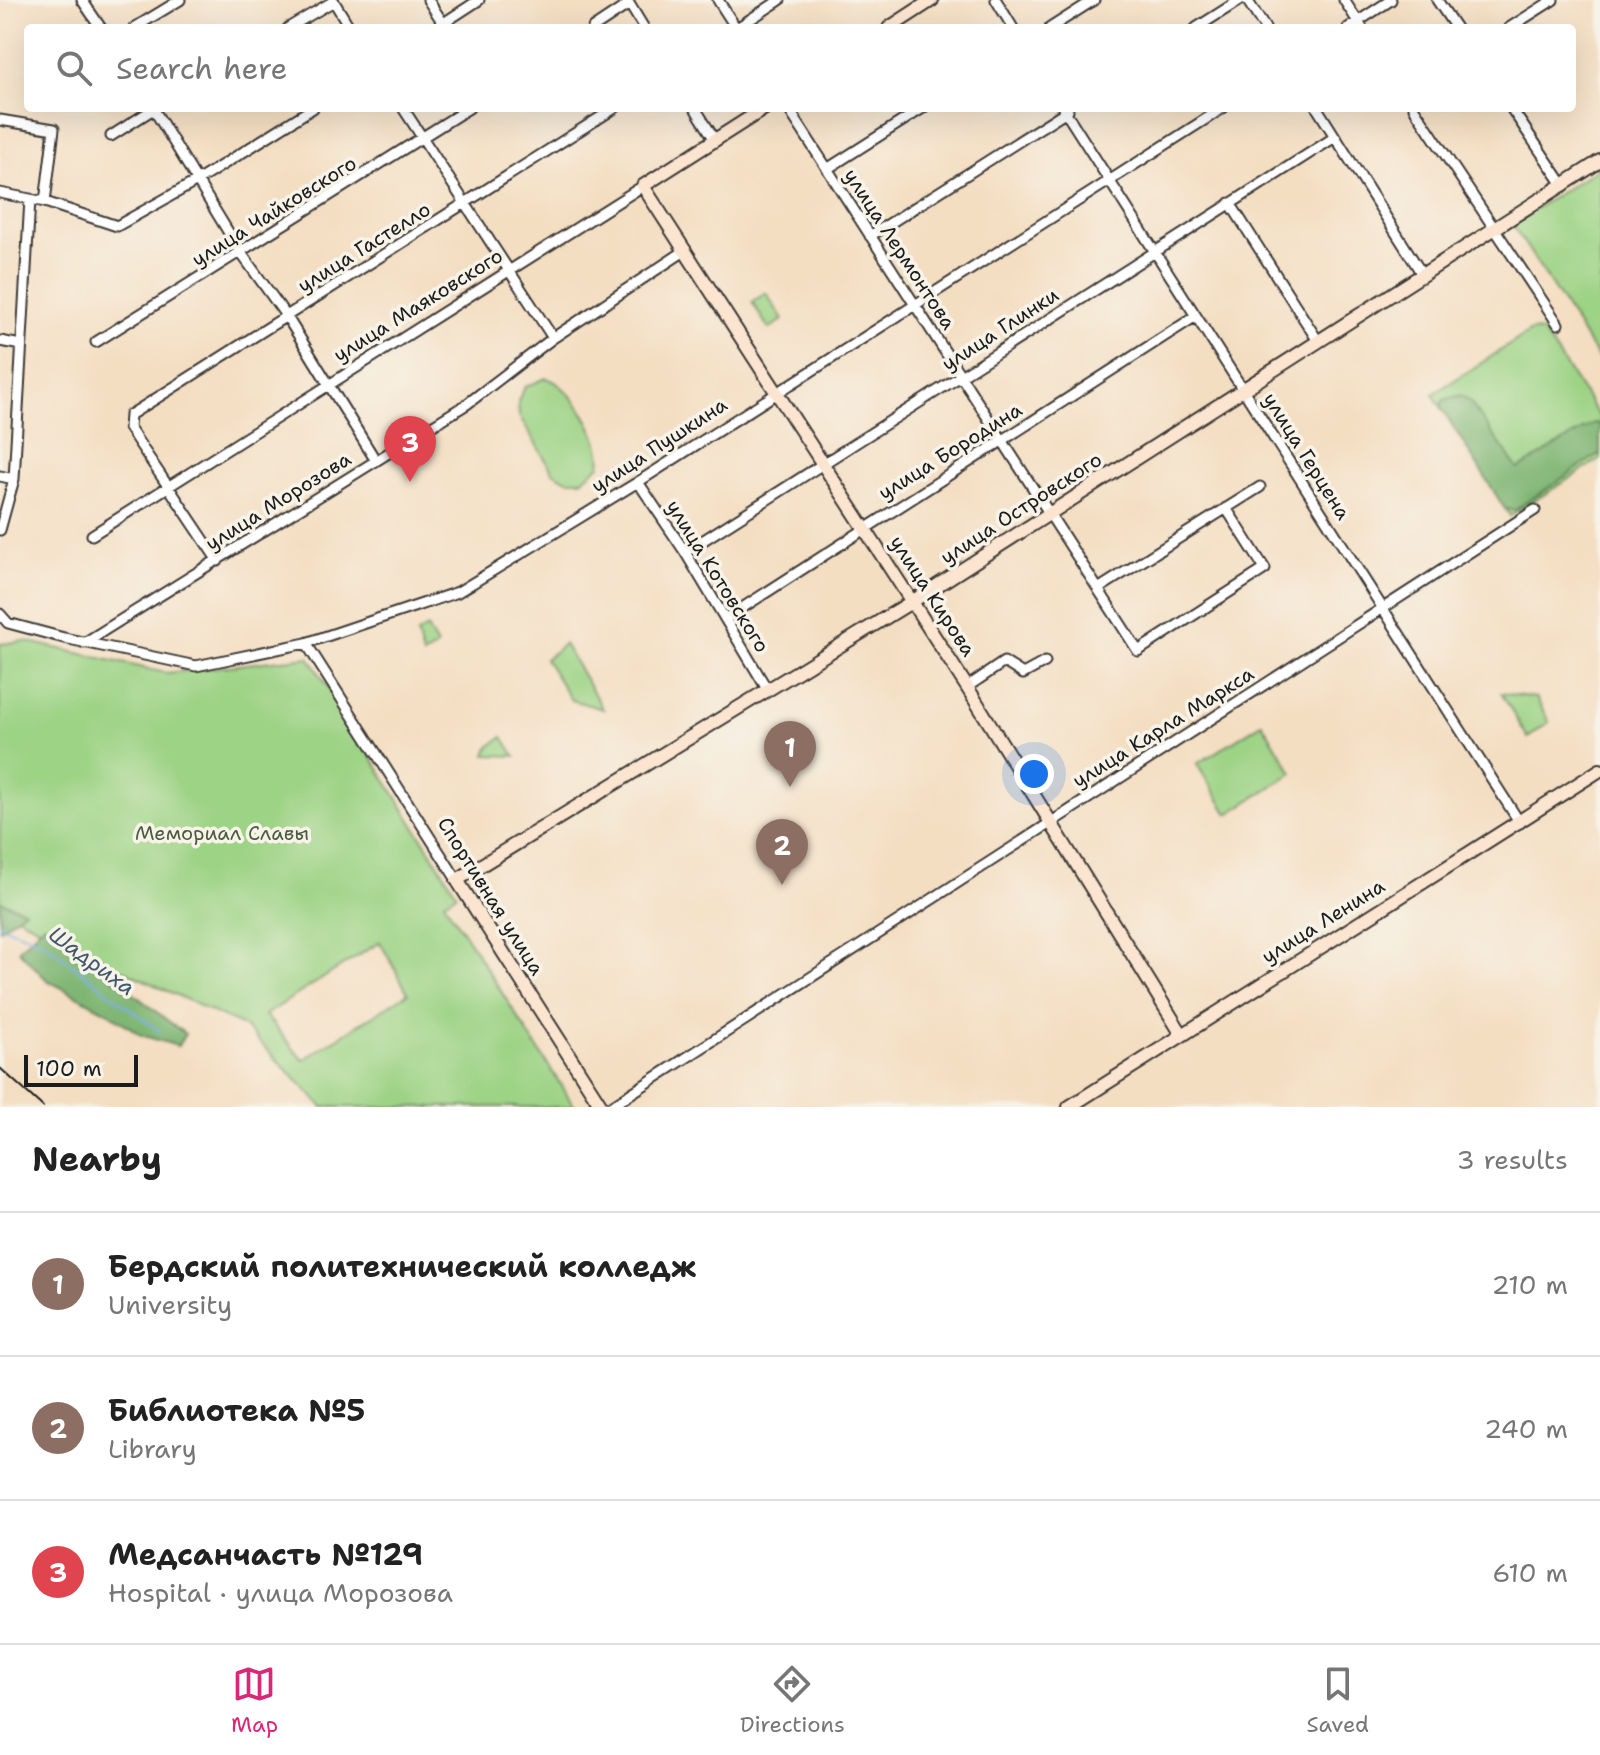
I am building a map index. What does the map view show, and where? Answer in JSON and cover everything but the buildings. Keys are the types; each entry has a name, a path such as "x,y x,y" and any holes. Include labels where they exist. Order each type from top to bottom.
{"street":[{"path":"82,0 98,24"},
{"path":"141,24 180,0"},
{"path":"295,24 334,0 348,24"},
{"path":"428,0 439,24"},
{"path":"443,24 479,0"},
{"path":"718,0 733,24"},
{"path":"742,24 780,0"},
{"path":"895,24 932,0"},
{"path":"996,0 1011,24"},
{"path":"1056,24 1094,0"},
{"path":"1202,24 1240,0"},
{"path":"1247,0 1262,24"},
{"path":"1344,0 1359,24"},
{"path":"1361,24 1391,0"},
{"path":"1437,0 1453,24"},
{"path":"1515,24 1553,0"},
{"path":"598,24 628,2 642,24"},
{"path":"111,136 148,112"},
{"path":"156,112 241,253 287,317 376,461"},
{"path":"0,193 45,202 117,226 197,181 307,112"},
{"path":"406,112 507,273 553,338"},
{"name":"улица Чайковского","path":"96,342 463,112"},
{"name":"улица Гастелло","path":"168,486 129,428 130,415 609,112"},
{"path":"698,112 715,140"},
{"name":"улица Маяковского","path":"92,535 759,112"},
{"name":"улица Лермонтова","path":"791,112 1138,651 1265,569 1226,508"},
{"path":"827,169 917,112"},
{"path":"870,236 1061,112"},
{"name":"улица Герцена","path":"1068,112 1520,823"},
{"name":"улица Пушкина","path":"0,614 8,623 64,638 196,666 306,643 458,592 638,482 1217,112"},
{"path":"1319,112 1422,274"},
{"path":"1417,112 1558,324"},
{"path":"1514,112 1564,186"},
{"path":"0,120 54,129 45,202"},
{"name":"улица Глинки","path":"685,552 1335,137"},
{"name":"улица Островского","path":"457,880 913,601 1600,161"},
{"name":"улица Кирова","path":"643,186 913,601 1181,1033"},
{"path":"0,530 14,479 30,199"},
{"path":"1230,203 1318,341"},
{"name":"улица Морозова","path":"84,643 467,404 553,338 686,250"},
{"name":"улица Бородина","path":"725,619 1196,316"},
{"path":"0,341 21,345"},
{"path":"0,476 14,479"},
{"name":"улица Котовского","path":"638,482 685,552 767,689"},
{"path":"168,486 218,561"},
{"path":"1098,589 1260,487"},
{"name":"улица Карла Маркса","path":"610,1107 1050,820 1535,510"},
{"name":"Спортивная улица","path":"306,643 602,1107"},
{"path":"967,687 1004,662 1023,674 1045,662"},
{"name":"улица Ленина","path":"1069,1107 1181,1033 1600,770"}],"green space":[{"path":"1600,167 1600,361 1512,224"},
{"path":"766,293 783,320 769,329 752,302"},
{"path":"1531,331 1543,332 1600,418 1600,459 1510,516 1433,394"},
{"path":"546,378 555,382 575,401 597,442 600,465 582,480 567,480 553,472 519,416 518,401 525,387"},
{"path":"1461,395 1469,401 1518,469 1594,423 1600,424 1600,453 1515,510 1505,509 1441,407 1443,400"},
{"path":"427,628 437,646 423,656 417,634"},
{"name":"Мемориал Славы","path":"25,641 166,673 309,657 457,894 444,902 575,1107 323,1107 245,1027 63,942 0,906 0,644","holes":["380,942 408,993 303,1060 265,1015"]},
{"path":"564,644 603,709 571,700 545,659"},
{"path":"1501,693 1536,698 1549,722 1528,738"},
{"path":"1262,723 1293,773 1228,814 1197,764"},
{"path":"503,737 515,756 486,755 489,747"},
{"path":"0,901 25,910 0,929"},
{"path":"44,924 185,1034 178,1046 141,1035 109,1013 47,980 18,950"}],"waterway":[{"name":"Шадриха","path":"0,925 43,942 160,1032"}],"railway":[{"path":"0,1068 43,1107"}],"place":[{"name":"Медсанчасть №129","path":"410,482"},
{"name":"Бердский политехнический колледж","path":"790,787"},
{"name":"Библиотека №5","path":"782,885"}]}
